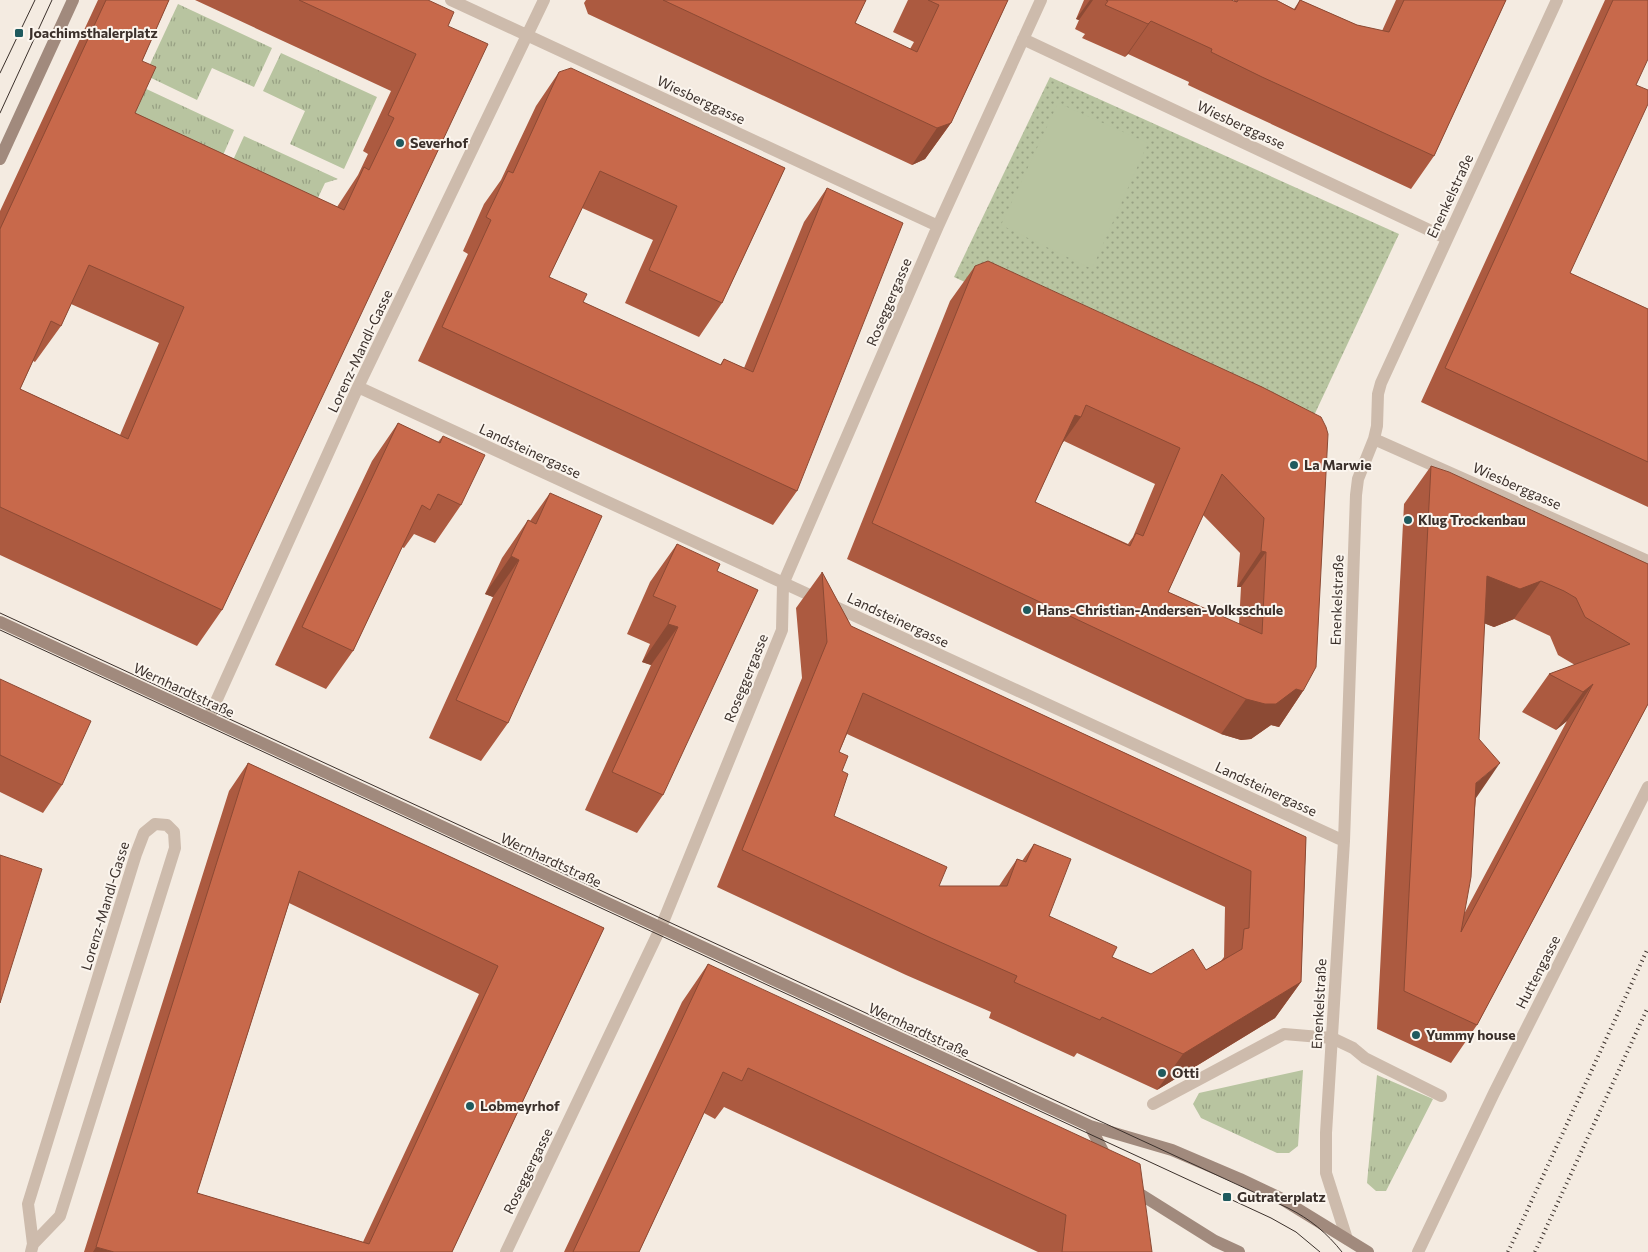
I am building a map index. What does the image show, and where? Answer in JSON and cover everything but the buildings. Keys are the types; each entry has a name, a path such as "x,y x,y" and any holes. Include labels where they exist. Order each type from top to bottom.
{"main road":[{"path":"0,159 73,0"},
{"name":"Wernhardtstraße","path":"0,622 1090,1126 1172,1150 1215,1168 1280,1198 1368,1252"},
{"path":"1090,1126 1111,1167"},
{"path":"1123,1181 1137,1194 1215,1242 1239,1252"}],"street":[{"name":"Wiesberggasse","path":"451,0 938,226"},
{"name":"Lorenz-Mandl-Gasse","path":"209,717 358,387 544,0"},
{"name":"Roseggergasse","path":"506,1252 661,927 782,630 783,584 938,226 1041,0"},
{"name":"Enenkelstraße","path":"1347,1239 1326,1173 1344,841 1358,479 1377,426 1378,394 1381,383 1557,0"},
{"name":"Wiesberggasse","path":"1023,39 1446,238"},
{"name":"Landsteinergasse","path":"358,387 1344,841"},
{"name":"Wiesberggasse","path":"1374,438 1648,561"},
{"name":"Huttengasse","path":"1418,1252 1494,1093 1648,787"},
{"name":"Lorenz-Mandl-Gasse","path":"155,824 167,826 174,832 175,848 60,1216 32,1248 28,1204 136,854 144,834 155,824"},
{"path":"1153,1104 1284,1034 1332,1038 1353,1048 1365,1058 1442,1096"},
{"path":"1137,1194 1140,1213"}],"green space":[{"path":"178,4 272,48 254,87 212,68 197,100 145,75"},
{"path":"281,53 377,97 344,169 290,144 305,111 263,91"},
{"path":"1050,77 1399,234 1303,439 954,277"},
{"path":"140,86 234,130 214,176 101,146"},
{"path":"1058,103 1148,143 1092,269 1001,225"},
{"path":"244,136 338,179 325,183 307,221 224,180"},
{"path":"1303,1070 1298,1146 1289,1153 1277,1153 1201,1118 1193,1104 1199,1093"},
{"path":"1377,1075 1433,1099 1386,1191 1376,1191 1367,1183"}],"tram line":[{"path":"0,73 35,0"},
{"path":"0,113 52,0"},
{"path":"0,613 1288,1208 1318,1227 1342,1252"},
{"path":"0,630 1271,1218 1296,1232 1320,1252"}],"railway":[{"path":"1508,1252 1648,948"},
{"path":"1535,1252 1648,1007"}],"place":[{"name":"Joachimsthalerplatz","path":"19,33"},
{"name":"Severhof","path":"400,143"},
{"name":"La Marwie","path":"1294,465"},
{"name":"Klug Trockenbau","path":"1408,520"},
{"name":"Hans-Christian-Andersen-Volksschule","path":"1027,610"},
{"name":"Yummy house","path":"1416,1035"},
{"name":"Otti","path":"1162,1073"},
{"name":"Lobmeyrhof","path":"470,1106"},
{"name":"Gutraterplatz","path":"1227,1197"}]}
